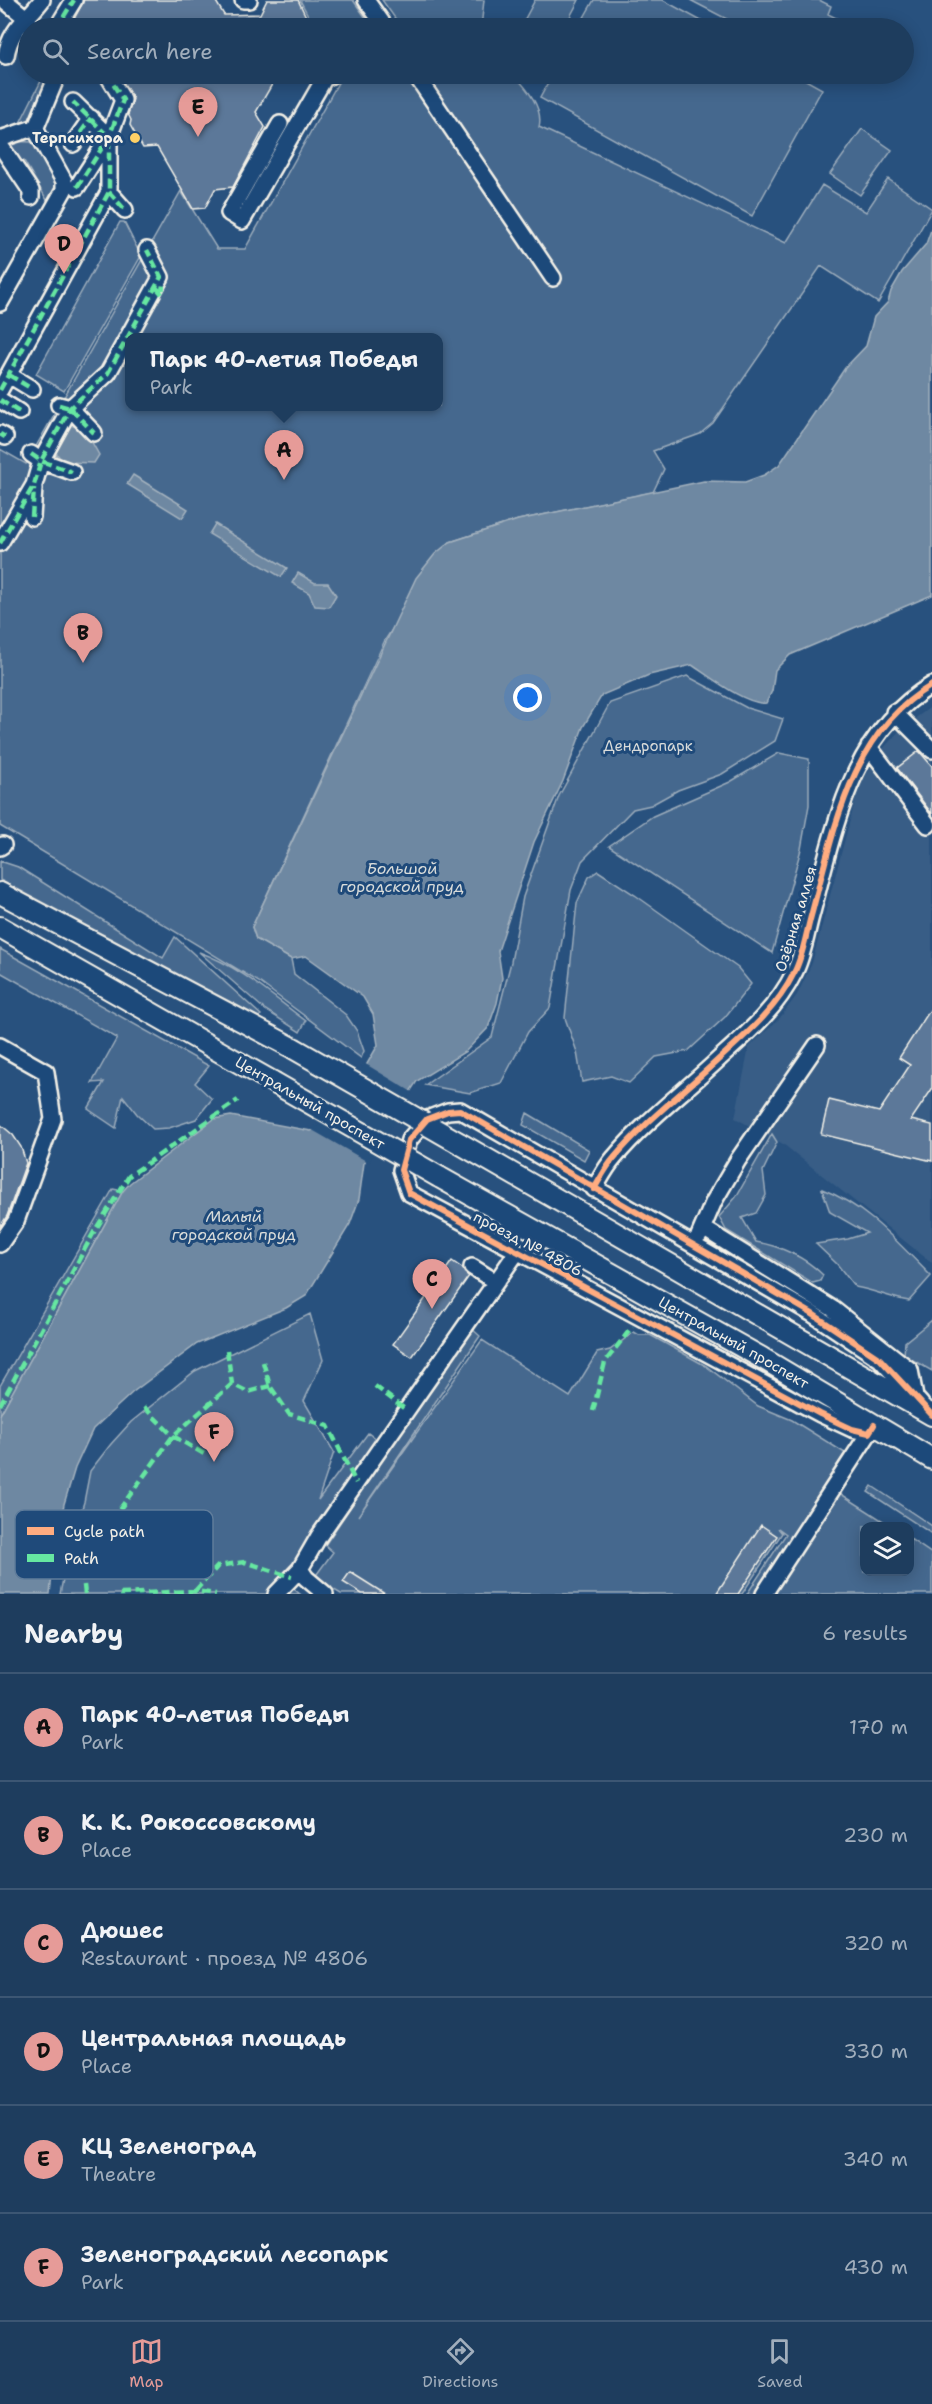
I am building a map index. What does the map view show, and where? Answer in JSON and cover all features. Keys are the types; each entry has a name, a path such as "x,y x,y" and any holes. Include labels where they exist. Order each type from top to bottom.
{"main road":[{"path":"0,893 293,1048 932,1415"},
{"name":"Центральный проспект","path":"0,927 762,1358 871,1429 932,1460"}],"street":[{"path":"1,0 23,18"},
{"path":"32,18 42,0"},
{"path":"243,0 249,0"},
{"path":"366,0 378,18"},
{"path":"63,18 71,2"},
{"path":"6,56 9,42 18,33"},
{"path":"0,303 64,186 64,181 36,127 54,84"},
{"path":"77,187 109,137 123,100 113,84"},
{"path":"280,124 229,213 242,221 321,84"},
{"path":"422,84 553,278"},
{"path":"0,390 109,192 109,137 73,102"},
{"path":"73,144 91,118"},
{"path":"0,139 36,127"},
{"path":"0,145 31,190 32,198"},
{"path":"109,192 125,210"},
{"path":"134,333 161,290 161,277 147,250"},
{"path":"32,517 36,458 65,407 108,373 125,346"},
{"path":"9,375 32,389"},
{"path":"0,400 19,412"},
{"path":"65,407 94,434"},
{"path":"36,458 72,472"},
{"path":"0,543 34,485"},
{"name":"Озёрная аллея","path":"594,1189 613,1159 754,1027 782,996 796,970 840,809 857,767 878,732 894,712 932,685"},
{"path":"894,712 932,750"},
{"path":"869,747 928,825"},
{"path":"0,1046 46,1072 53,1119 15,1221 0,1244"},
{"path":"695,1245 714,1201 738,1160 817,1046"},
{"name":"проезд № 4806","path":"871,1429 852,1430 820,1414 409,1193 401,1170 409,1140 427,1119 448,1111 460,1110 811,1312 880,1359 932,1415"},
{"path":"703,1228 833,1309 910,1370 915,1397"},
{"path":"276,1594 300,1569 319,1536 517,1252"},
{"path":"472,1267 496,1282"},
{"path":"764,1594 871,1429"},
{"path":"300,1569 306,1578 325,1594"}],"shaded area":[{"path":"932,706 932,1263 783,1144 735,1118 749,1047 779,1019 797,995 812,963 858,790 878,754 902,728"}],"green space":[{"path":"300,0 353,0 366,18 309,18"},
{"path":"382,0 484,0 482,18 395,18"},
{"path":"535,0 579,0 569,18 525,18"},
{"path":"594,0 663,0 696,18 584,18"},
{"path":"690,0 819,0 831,6 828,14 836,18 725,18"},
{"path":"40,84 49,84 27,128 17,129"},
{"path":"337,84 522,84 539,112 539,127 786,243 822,185 866,212 888,179 932,209 878,303 821,266 713,423 700,434 653,451 664,469 653,492 518,520 450,542 385,640 252,927 256,939 291,959 294,974 346,1015 357,1031 364,1051 361,1058 259,982 0,826 0,449 26,464 181,191 217,249 245,249"},
{"path":"548,84 813,84 822,89 752,216 540,98"},
{"path":"862,129 892,150 860,195 830,174"},
{"path":"0,141 34,142 64,190 51,207 24,161 0,160"},
{"path":"120,222 124,222 141,256 64,391 36,374"},
{"name":"Дендропарк","path":"687,676 747,708 783,719 775,741 722,774 678,790 651,805 633,809 582,861 571,890 550,1008 528,1032 501,1083 470,1093 425,1085 492,1037 511,962 523,897 559,796 610,703"},
{"name":"Дендропарк","path":"779,753 809,759 809,805 801,849 772,953 609,846 653,816 730,782"},
{"path":"0,861 18,867 163,958 175,937 261,1015 259,1017 0,880"},
{"path":"598,871 738,968 751,984 725,1017 688,1051 656,1057 629,1083 611,1076 582,1082 577,1052 565,1018 577,903 589,877"},
{"path":"0,949 209,1066 195,1083 212,1099 196,1119 169,1128 153,1129 123,1096 116,1128 88,1109 104,1082 92,1083 117,1038 0,972"},
{"path":"199,952 241,973 306,1021 300,1032 264,1009"},
{"path":"527,1113 589,1150 584,1160 523,1125"},
{"path":"772,1134 777,1142 763,1171 766,1195 756,1213 742,1218 756,1242 783,1249 800,1258 823,1275 820,1281 813,1283 726,1230 719,1217 736,1197"},
{"path":"113,1189 123,1191 0,1415 0,1386"},
{"path":"822,1189 854,1205 868,1215 931,1276 909,1301 855,1287 837,1264 816,1244 848,1239 867,1233 830,1212"},
{"path":"310,1314 323,1360 304,1401 334,1452 318,1500 368,1433 381,1443 290,1586 300,1594 60,1594 63,1579 213,1579 213,1510 82,1510 90,1471 111,1444 131,1422 195,1371"},
{"path":"932,1320 932,1371 904,1355 905,1342"},
{"path":"471,1328 480,1336 358,1516 482,1340 570,1397 597,1353 610,1350 634,1332 639,1335 650,1335 706,1366 758,1406 792,1420 845,1453 754,1594 747,1594 786,1534 778,1528 782,1533 742,1594 341,1594 314,1578 333,1552 325,1545"},
{"path":"872,1486 932,1526 932,1534 914,1522 868,1492"},
{"path":"841,1494 885,1522 860,1522 860,1576 914,1576 914,1542 932,1554 932,1594 771,1594 835,1496"}],"water":[{"name":"Большой городской пруд","path":"932,227 932,595 790,655 775,670 772,691 766,703 758,703 739,695 692,665 649,675 602,695 583,727 563,781 534,842 498,951 502,978 497,1003 488,1028 466,1051 417,1081 364,1163 359,1199 350,1224 306,1296 286,1308 197,1344 133,1392 93,1429 75,1468 63,1510 15,1510 15,1579 52,1579 50,1594 0,1594 0,1415 123,1191 130,1183 214,1119 231,1116 311,1131 334,1121 378,1045 373,1014 363,997 306,956 291,959 256,939 252,927 416,578 435,554 450,542 518,520 704,481 745,482 764,475 779,465 845,368 866,346 874,317 888,302 891,291 902,272 926,244"},
{"path":"67,424 75,424 73,426 84,428 99,455 94,463 63,462 57,454 55,458 52,452"},
{"path":"133,475 188,509 182,518 127,484"},
{"path":"215,524 287,568 281,577 209,534"},
{"path":"298,573 315,583 328,583 336,595 329,607 315,606 309,593 292,583"}],"pier":[{"path":"364,1063 412,1092 368,1162 307,1127 311,1128 332,1118"}],"building":[{"path":"84,0 215,0 224,15 260,14 267,0 298,0 307,18 75,18"},
{"path":"124,84 272,84 256,112 265,127 233,187 215,189 205,208 193,209 157,147 143,148 130,125 131,120 128,114 133,99"},
{"path":"919,751 932,766 932,814 897,768"},
{"path":"932,1007 932,1089 911,1120 932,1125 932,1161 821,1134 829,1100 879,1112 910,1065 899,1058"},
{"path":"0,1124 13,1135 21,1147 26,1163 7,1216 0,1227"},
{"path":"452,1261 469,1276 412,1357 393,1344"},
{"path":"761,1525 777,1536 738,1594 716,1594"},
{"path":"350,1572 385,1594 362,1594 343,1582"}],"marked path":[{"path":"63,18 74,0"},
{"path":"77,187 109,137 123,100 113,84"},
{"path":"0,390 109,192 109,137 73,102"},
{"path":"73,144 91,118"},
{"path":"109,192 125,210"},
{"path":"130,333 161,277 147,250"},
{"path":"162,294 156,287 165,288"},
{"path":"0,543 34,485 41,461 70,408 108,373 125,342"},
{"path":"9,375 32,389"},
{"path":"0,400 19,412"},
{"path":"59,405 70,408 94,433"},
{"path":"0,434 5,437"},
{"path":"31,454 41,461 72,472"},
{"path":"32,517 34,488"},
{"path":"0,1405 94,1232 129,1176 238,1100"},
{"path":"593,1411 605,1362 632,1327"},
{"path":"227,1350 232,1384 248,1392 270,1386"},
{"path":"263,1362 270,1386 289,1414 328,1426 356,1483"},
{"path":"119,1510 173,1436 232,1384"},
{"path":"375,1386 406,1410"},
{"path":"144,1407 173,1436 206,1455"},
{"path":"213,1571 218,1566 245,1562 292,1577"},
{"path":"83,1579 85,1594"},
{"path":"195,1591 206,1579"},
{"path":"120,1594 195,1591 216,1594"}],"cycle path":[{"path":"594,1189 608,1165 626,1144 751,1029 779,998 800,959 828,851 849,787 882,729 904,705 932,685"},
{"path":"874,1425 869,1433 852,1429 820,1414 409,1193 401,1170 409,1140 427,1119 448,1111 460,1110 811,1313 880,1359 932,1415"}],"place":[{"name":"КЦ Зеленоград","path":"198,137"},
{"name":"Терпсихора","path":"135,138"},
{"name":"Центральная площадь","path":"64,274"},
{"name":"Парк 40-летия Победы","path":"284,480"},
{"name":"К. К. Рокоссовскому","path":"83,663"},
{"name":"Дюшес","path":"432,1309"},
{"name":"Зеленоградский лесопарк","path":"214,1462"}],"water label":[{"name":"Малый городской пруд","path":"234,1225"}]}
